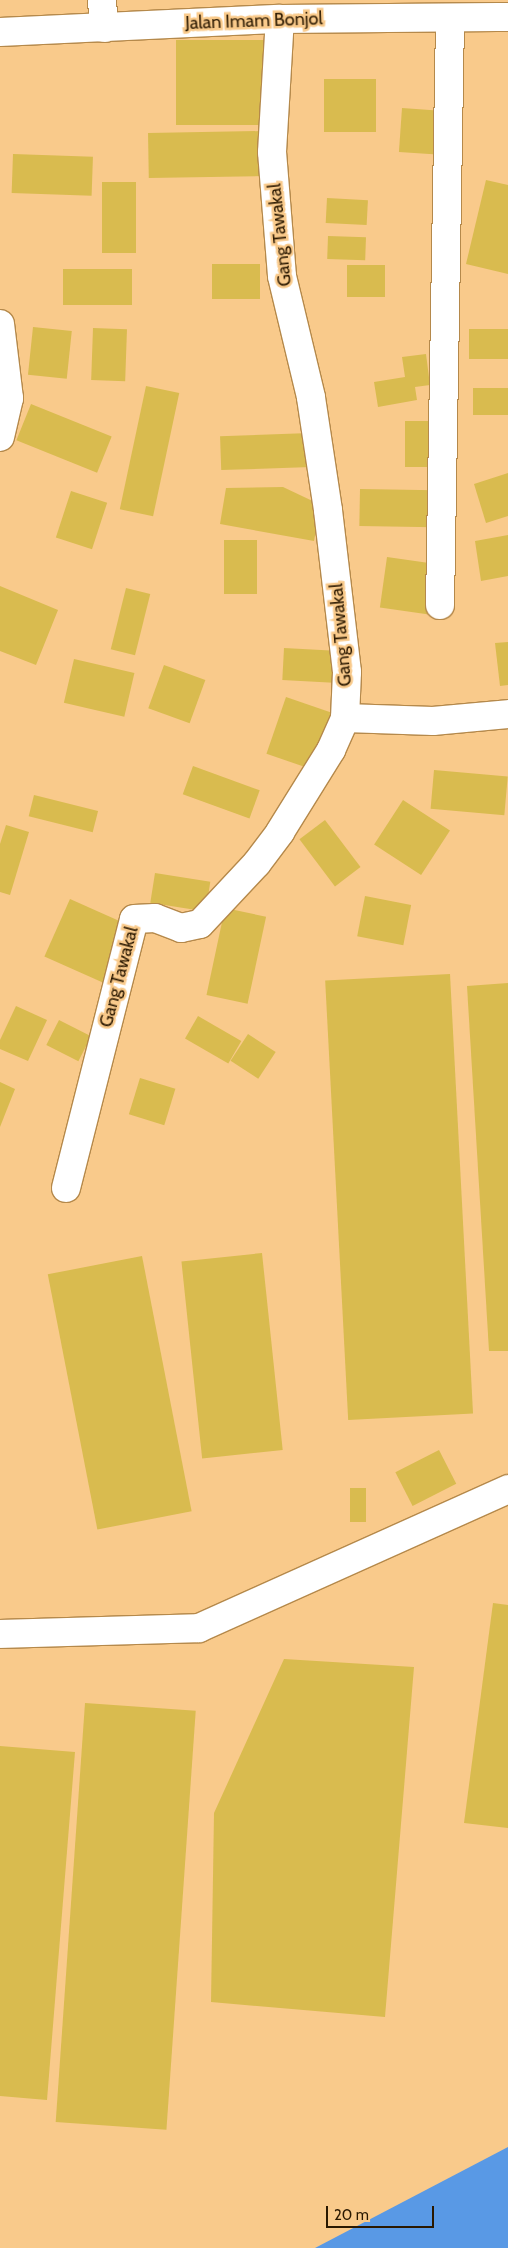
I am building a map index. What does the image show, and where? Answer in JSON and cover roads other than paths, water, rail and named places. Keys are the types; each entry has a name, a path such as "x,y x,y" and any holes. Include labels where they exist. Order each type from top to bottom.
{"street":[{"path":"102,0 104,28"},
{"name":"Jalan Imam Bonjol","path":"0,32 280,19 508,17"},
{"path":"440,606 450,18"},
{"name":"Gang Tawakal","path":"66,1188 134,919 155,918 181,928 200,924 257,862 280,832 331,750 345,718 347,672 328,510 311,397 282,276 272,152 280,19"},
{"path":"0,324 9,398 0,437"},
{"path":"345,718 433,721 508,714"},
{"path":"0,1634 199,1628 508,1489"}],"water":[{"path":"508,2147 508,2248 315,2248"}]}
